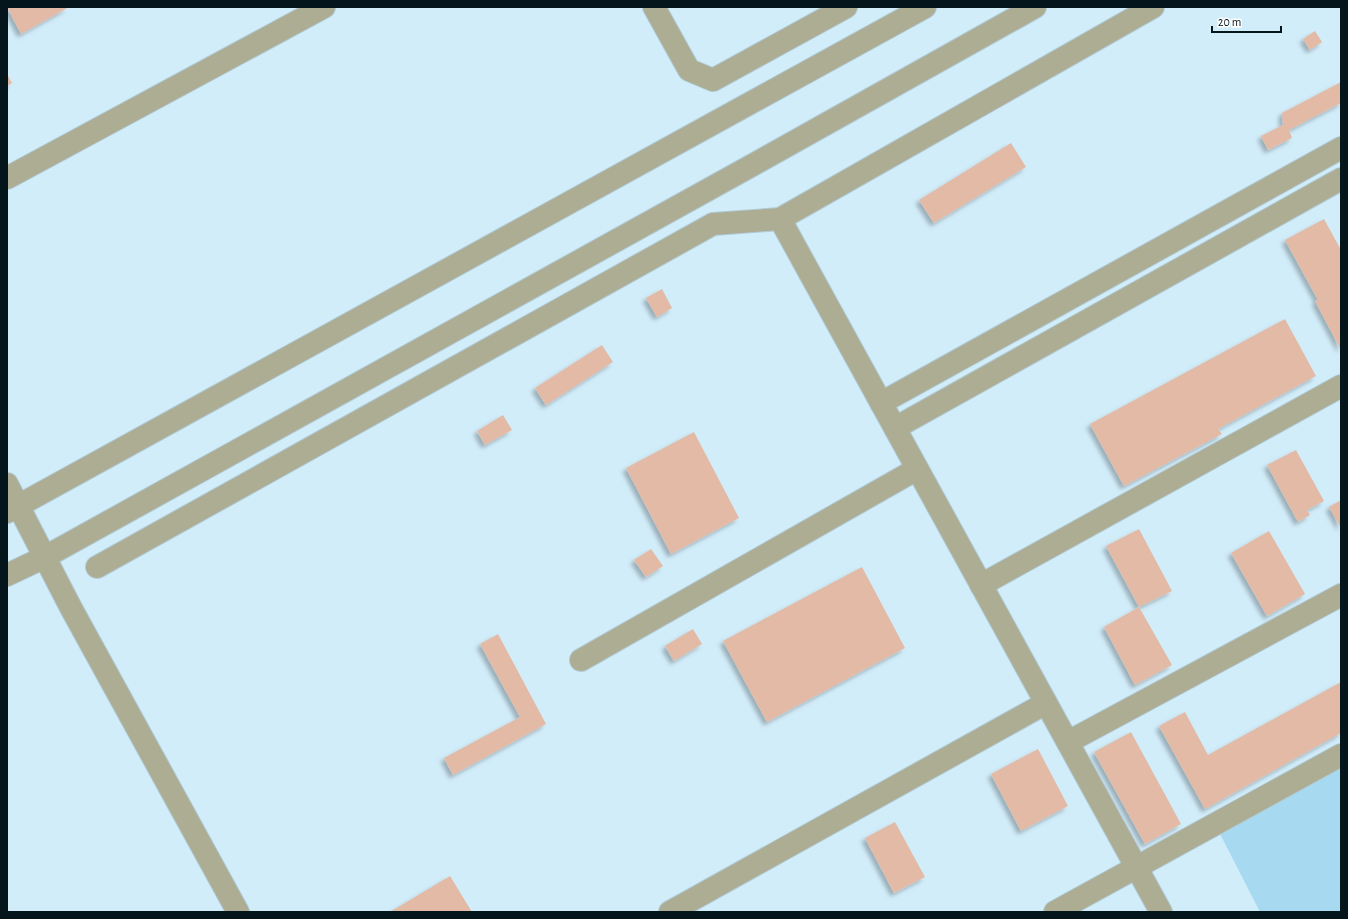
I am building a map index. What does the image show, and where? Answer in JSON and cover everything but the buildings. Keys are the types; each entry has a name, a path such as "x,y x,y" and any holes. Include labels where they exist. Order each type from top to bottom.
{"street":[{"path":"7,178 324,7"},
{"path":"654,7 689,70 713,80 846,7"},
{"path":"13,509 925,7"},
{"path":"7,575 45,558 1034,7"},
{"path":"97,566 713,224 780,219 1153,7"},
{"path":"881,403 1341,148"},
{"path":"895,428 1341,179"},
{"path":"780,219 1161,912"},
{"path":"981,585 1341,386"},
{"path":"581,660 917,469"},
{"path":"7,484 13,509 45,558 238,912"},
{"path":"1068,742 1341,595"},
{"path":"670,912 1046,703"},
{"path":"1055,912 1341,755"}],"shaded area":[{"path":"1341,764 1341,912 1260,912 1218,830"}]}
